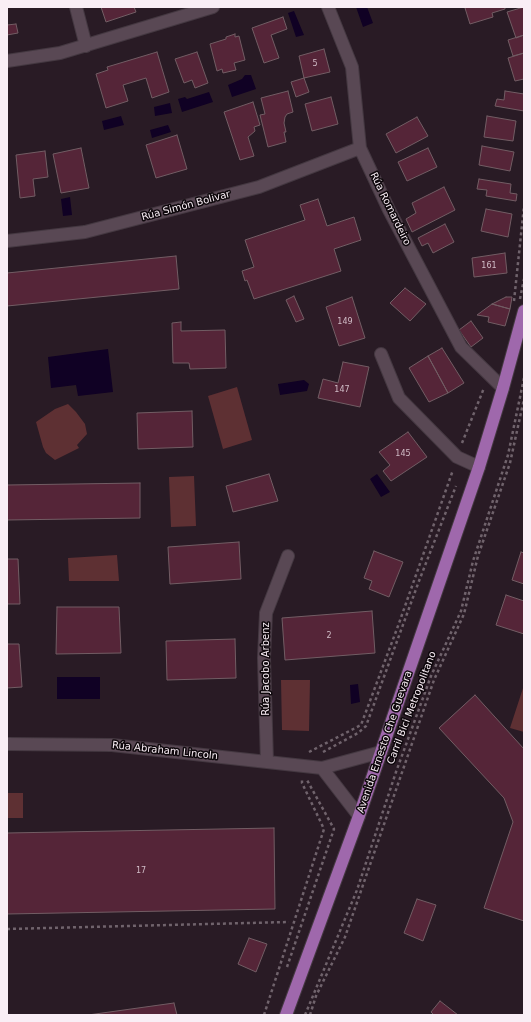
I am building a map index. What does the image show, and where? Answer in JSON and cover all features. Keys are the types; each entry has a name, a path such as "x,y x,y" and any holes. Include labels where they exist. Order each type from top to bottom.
{"main road":[{"name":"Avenida Ernesto Che Guevara","path":"286,1015 359,816 474,465 503,388 519,309"}],"street":[{"path":"76,7 86,46"},
{"path":"7,61 60,53 213,7"},
{"name":"Rúa Romardeiro","path":"328,7 352,67 360,148 389,210 461,347 503,388"},
{"name":"Rúa Simón Bolivar","path":"7,241 85,232 251,189 360,148"},
{"path":"381,354 399,398 457,457 474,465"},
{"name":"Rúa Jacobo Arbenz","path":"267,762 264,658 266,613 288,556"},
{"name":"Rúa Abraham Lincoln","path":"7,744 112,745 312,767 381,752"},
{"path":"312,767 359,816"}],"path":[{"path":"519,309 524,206"},
{"path":"264,1015 324,829 302,783 312,767 309,752 361,725 401,618 480,394 491,376"},
{"name":"Carril Bici Metropolitano","path":"305,1015 357,890 396,772 431,676 461,611 473,561 508,455 524,378"},
{"path":"310,1015 316,996 345,937 434,680 464,614 478,556 510,462 524,399"},
{"path":"286,969 334,829 307,780 314,757 358,733 366,726 452,494 474,465"},
{"path":"7,929 289,922"}],"shaded area":[{"path":"356,7 367,7 373,23 363,27"},
{"path":"294,11 304,35 296,37 288,13"},
{"path":"245,75 251,75 256,89 232,97 228,85 242,79"},
{"path":"209,92 213,102 182,112 178,99 185,97 187,99"},
{"path":"170,103 172,113 155,116 154,107"},
{"path":"121,116 124,125 104,130 102,121"},
{"path":"168,125 171,132 152,138 150,130"},
{"path":"70,197 72,215 63,216 61,199"},
{"path":"108,349 113,392 78,396 76,385 51,388 48,357"},
{"path":"304,380 309,384 307,391 280,395 278,384"},
{"path":"237,387 252,440 223,449 208,396"},
{"path":"68,404 85,424 87,434 77,445 79,448 55,460 46,453 43,447 36,422 55,409"},
{"path":"377,474 390,492 381,497 370,479"},
{"path":"194,476 196,526 171,527 169,477"},
{"path":"117,555 119,581 69,581 68,558"},
{"path":"57,677 100,677 100,699 57,699"},
{"path":"281,680 310,680 309,731 282,730"},
{"path":"358,684 360,702 351,704 350,685"},
{"path":"524,685 524,732 510,728"},
{"path":"7,793 23,793 23,818 7,818"}],"building":[{"path":"101,7 134,7 136,12 106,22"},
{"path":"505,7 505,9 492,13 493,17 470,24 465,8"},
{"path":"524,7 524,35 516,38 507,12"},
{"path":"283,17 287,29 271,35 279,58 264,63 252,28"},
{"path":"16,24 18,33 7,35 7,25"},
{"path":"235,34 235,37 239,36 245,60 234,63 236,70 223,73 222,69 217,71 210,44 226,39 226,37"},
{"path":"524,35 524,53 513,56 508,40"},
{"path":"324,49 330,72 304,78 299,56"},
{"path":"157,52 169,92 152,98 146,78 123,85 128,101 106,108 96,74 108,70 107,67"},
{"path":"197,52 208,83 195,88 192,80 184,83 175,59"},
{"path":"524,53 524,79 515,81 508,58"},
{"path":"304,78 309,92 296,97 291,82"},
{"path":"288,91 293,112 287,114 285,117 284,123 286,132 284,132 286,142 268,147 260,115 265,114 261,98"},
{"path":"505,91 524,94 524,111 495,106 497,99 504,100"},
{"path":"331,97 338,124 312,131 305,104"},
{"path":"253,102 260,125 254,127 255,131 248,137 254,156 240,160 224,112"},
{"path":"487,116 516,121 513,141 484,137"},
{"path":"417,117 428,136 396,153 386,134"},
{"path":"177,135 187,169 156,178 146,145"},
{"path":"482,146 514,152 510,171 479,165"},
{"path":"81,148 89,188 61,193 53,154"},
{"path":"428,148 437,167 407,181 398,162"},
{"path":"45,151 48,177 33,179 35,196 20,198 16,155"},
{"path":"479,179 511,184 510,193 517,194 516,201 486,196 487,190 477,189"},
{"path":"444,187 455,210 412,232 406,219 416,213 412,203"},
{"path":"318,199 327,226 354,217 361,240 334,249 341,271 254,299 242,271 254,267 245,240 305,220 300,205"},
{"path":"486,209 512,214 508,237 481,231"},
{"path":"445,224 454,242 433,253 428,243 422,246 418,238"},
{"path":"505,253 507,273 474,277 472,258"},
{"path":"176,256 179,289 7,306 7,273"},
{"path":"405,288 426,304 410,321 390,303"},
{"path":"294,296 304,319 296,322 286,300"},
{"path":"352,297 365,338 339,346 326,307"},
{"path":"506,297 512,297 510,309 492,304"},
{"path":"492,304 510,309 505,326 488,322 489,317 477,315"},
{"path":"471,321 483,338 471,347 459,330"},
{"path":"181,322 181,331 225,330 226,368 190,369 189,363 173,363 172,323"},
{"path":"442,348 464,383 448,393 428,356"},
{"path":"428,356 448,393 429,402 409,368"},
{"path":"343,362 369,367 360,407 318,398 323,379 338,383"},
{"path":"192,411 193,447 138,449 137,413"},
{"path":"408,432 427,457 391,481 383,471 390,465 379,452"},
{"path":"269,474 278,501 233,512 226,486"},
{"path":"140,483 140,518 7,520 7,485"},
{"path":"239,542 241,579 170,584 168,547"},
{"path":"374,551 403,562 389,597 369,589 372,581 364,578"},
{"path":"521,552 524,553 524,584 512,580"},
{"path":"7,559 18,559 20,604 7,604"},
{"path":"506,595 524,601 524,634 496,625"},
{"path":"57,607 119,607 121,653 56,654"},
{"path":"372,611 375,653 285,660 282,618"},
{"path":"235,639 236,678 167,680 166,641"},
{"path":"7,644 19,644 22,687 7,688"},
{"path":"475,695 524,749 524,921 484,908 513,822 504,798 439,728"},
{"path":"274,828 275,909 7,914 7,833"},
{"path":"417,899 436,905 423,941 404,933"},
{"path":"249,938 267,944 256,972 238,964"},
{"path":"440,1001 458,1015 434,1015 431,1012"},
{"path":"174,1003 177,1015 88,1015"}]}
